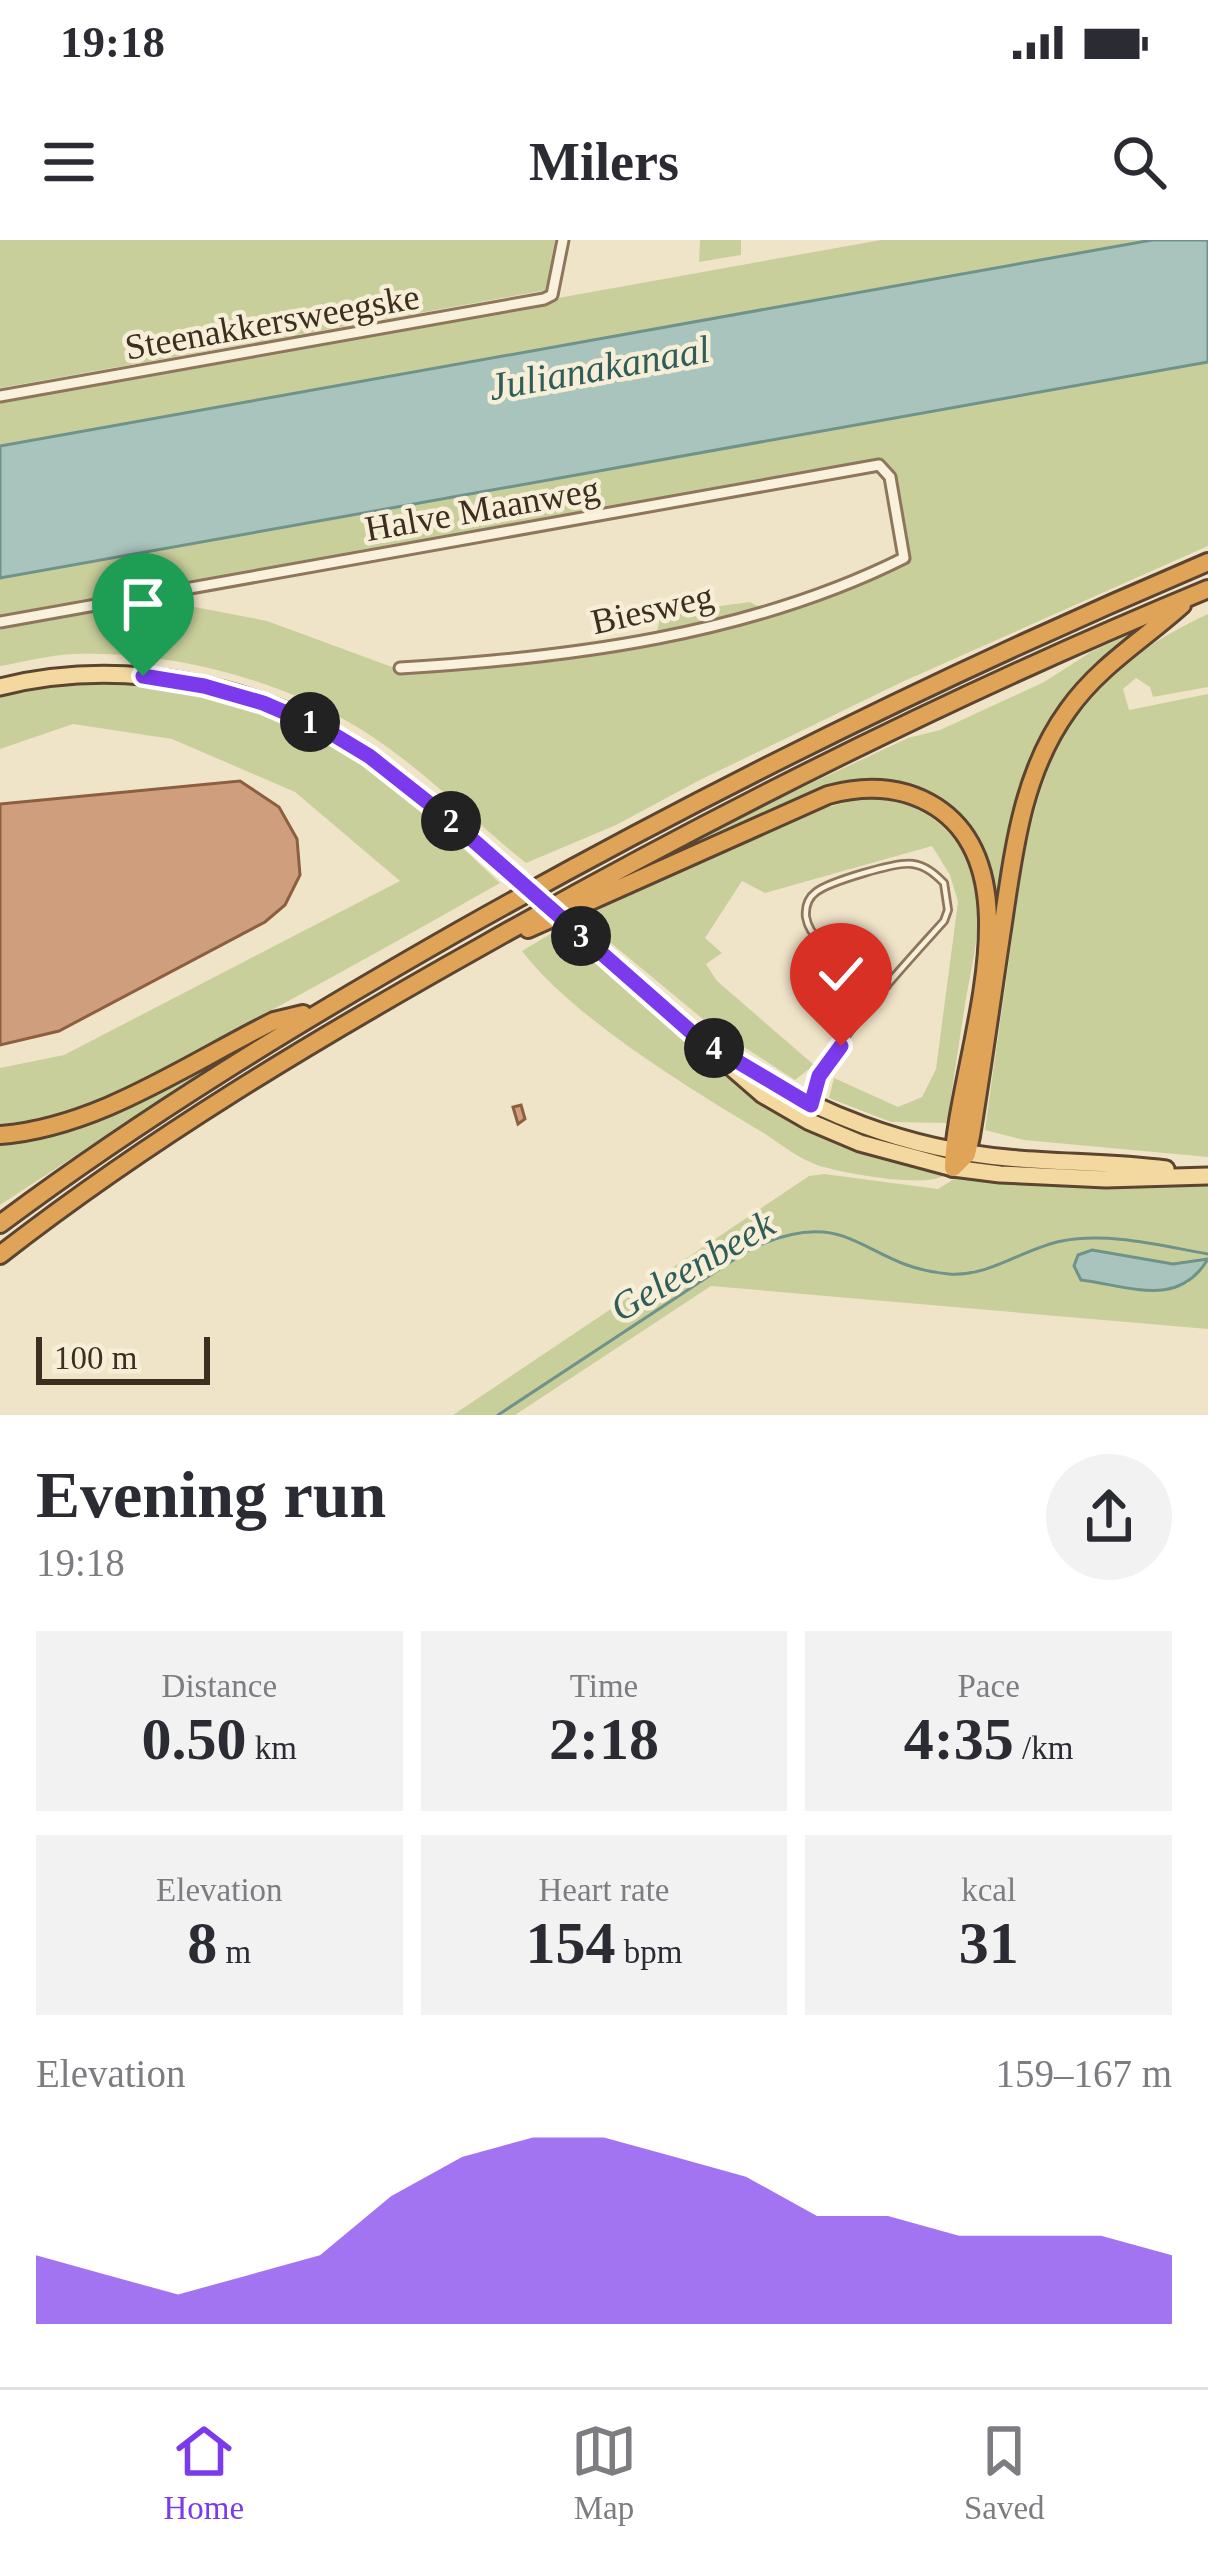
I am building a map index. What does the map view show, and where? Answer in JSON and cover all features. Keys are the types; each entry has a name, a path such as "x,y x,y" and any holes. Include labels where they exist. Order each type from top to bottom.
{"highway":[{"path":"0,1224 172,1103 321,1010 597,853 831,732 1208,562"},
{"path":"0,1255 236,1091 487,942 844,754 1201,592"},
{"path":"958,1158 1015,845 1034,774 1058,724 1080,694 1118,655 1201,592"},
{"path":"487,942 557,919 828,795 877,788 920,798 947,815 970,843 982,867 989,904 958,1158"},
{"path":"0,1135 83,1117 274,1021 321,1010"}],"main road":[{"path":"0,687 63,676 129,675 204,686 263,703 326,730 369,756 506,870 763,1095 809,1113 860,1144 1051,1178 1200,1176"}],"street":[{"name":"Steenakkersweegske","path":"0,396 553,296 562,240"},
{"name":"Halve Maanweg","path":"0,622 879,465 890,477 904,555"},
{"name":"Biesweg","path":"400,668 569,654 700,627 826,590 904,555"}],"lane":[{"path":"809,1113 819,1076 886,986 944,921 948,910 944,883 918,864 901,863 819,890 806,905 806,918 821,941 873,966 886,986"}],"green space":[{"path":"0,240 555,240 547,290 0,388"},
{"path":"700,240 741,240 741,255 699,262"},
{"path":"881,240 1152,240 0,446 0,398"},
{"path":"1208,362 1208,546 902,682 616,825 526,863 426,777 362,730 260,682 185,663 110,654 64,655 0,666 0,630 121,601 0,617 0,578","holes":["884,464 890,474 902,551 832,586 761,608 750,602 661,614 657,631 603,647 392,667 267,621 148,598"]},
{"path":"1208,614 1208,687 1153,697 1150,687 1136,678 1123,689 1129,710 1208,694 1208,1157 1024,1140 985,1130 1021,875 1044,780 1061,740 1085,704 1116,671"},
{"path":"1147,626 1051,728 989,946 966,829 879,784 631,875 771,802 1044,682 1091,652"},
{"path":"117,683 233,702 304,727 393,786 500,883 126,1087 64,1111 0,1124 0,1068 64,1055 400,881 295,792 172,739 73,724 0,749 0,696"},
{"path":"863,798 888,800 930,816 960,847 976,889 977,936 947,1123 891,1122 829,1098 834,1078 898,1107 922,1097 936,1069 958,902 950,875 932,846 765,893 742,881 705,938 722,953 706,964 717,981 814,1065 795,1080 710,1025 600,934 602,929 586,916 766,823"},
{"path":"557,930 763,1101 943,1172 943,1176 901,1180 817,1165 701,1095 601,1026 522,951"},
{"path":"268,1030 0,1205 0,1141 24,1140"},
{"path":"809,1176 938,1189 959,1176 1060,1185 1208,1185 1208,1329 711,1286 515,1415 453,1415","holes":["1093,1250 1173,1264 1193,1262 1188,1284 1078,1255"]}],"water":[{"name":"Julianakanaal","path":"1152,240 1208,240 1208,362 0,578 0,446"},
{"path":"1092,1250 1173,1264 1208,1259 1182,1284 1135,1289 1081,1280 1074,1266 1078,1255"}],"building":[{"path":"240,781 279,807 297,839 300,875 285,905 265,922 59,1031 0,1045 0,804"},
{"path":"521,1105 525,1119 518,1124 513,1107"}],"waterway":[{"name":"Geleenbeek","path":"498,1415 750,1249 785,1236 835,1234 919,1269 949,1274 979,1271 1048,1245 1080,1239 1135,1241 1208,1254"}],"route":[{"path":"143,676 204,686 263,703 326,730 369,756 449,819 698,1038 811,1105 819,1076 841,1046"}]}
